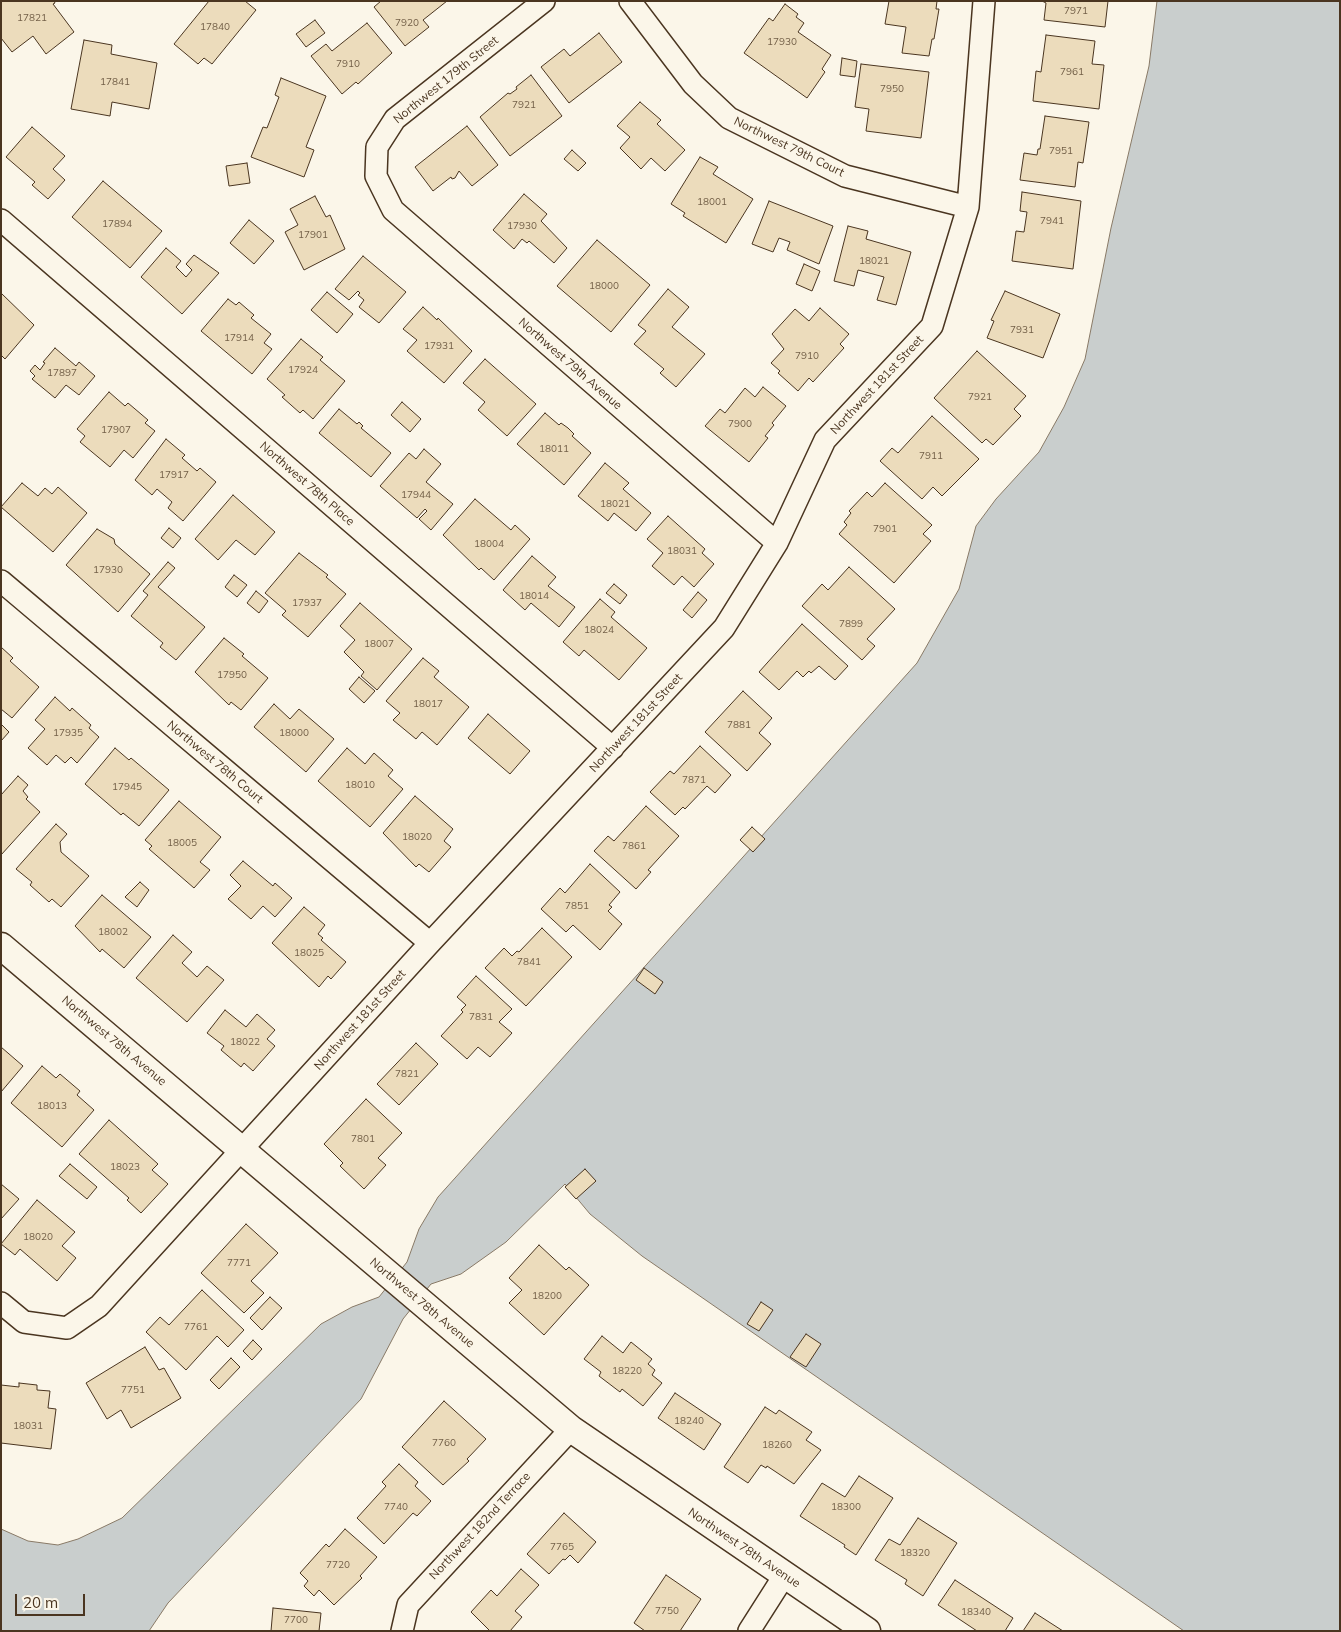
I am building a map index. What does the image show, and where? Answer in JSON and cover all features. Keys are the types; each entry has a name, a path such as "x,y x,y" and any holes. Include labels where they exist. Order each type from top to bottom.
{"street":[{"name":"Northwest 179th Street","path":"376,176 378,147 395,119 544,1"},
{"name":"Northwest 79th Court","path":"630,1 693,84 729,118 845,176 968,207"},
{"name":"Northwest 181st Street","path":"1,1304 24,1322 67,1328 99,1306 430,943 724,628 776,543 825,440 932,326 968,207 984,1"},
{"name":"Northwest 79th Avenue","path":"376,176 393,210 776,543"},
{"name":"Northwest 78th Place","path":"1,220 613,748"},
{"name":"Northwest 78th Court","path":"1,581 430,943"},
{"name":"Northwest 78th Avenue","path":"1,946 242,1148 422,1304 571,1428 784,1576 867,1631"},
{"name":"Northwest 182nd Terrace","path":"402,1631 408,1605 571,1428"},
{"path":"749,1631 784,1576"}],"shaded area":[{"path":"1157,1 1340,1 1340,1631 1184,1631 642,1256 590,1214 565,1184 506,1242 461,1274 431,1284 403,1319 361,1399 168,1603 149,1631 1,1631 1,1529 28,1541 58,1545 78,1539 122,1518 321,1324 352,1307 379,1297 407,1262 419,1229 438,1197 917,663 959,589 976,526 996,499 1039,452 1064,407 1085,359 1111,228 1149,66"}],"building":[{"path":"1,1 54,1 55,3 53,4 74,32 46,54 33,36 12,52 1,38"},
{"path":"209,1 245,1 256,10 212,64 204,58 198,64 174,44"},
{"path":"381,1 447,1 423,20 429,27 405,46 374,7"},
{"path":"889,1 937,1 936,9 939,9 929,56 902,53 906,27 885,24"},
{"path":"1042,1 1108,1 1105,27 1044,20 1046,3"},
{"path":"785,4 798,14 796,17 804,23 798,32 831,55 822,69 825,72 807,98 744,53 769,18 773,21"},
{"path":"315,20 325,33 306,47 296,34"},
{"path":"367,23 392,53 358,84 356,82 342,94 311,56 326,44 332,51"},
{"path":"599,33 622,62 569,103 541,67 564,49 570,56"},
{"path":"1046,35 1095,41 1092,64 1104,65 1099,109 1033,101 1036,71 1041,72"},
{"path":"84,40 112,45 111,54 157,63 149,109 112,102 110,116 71,109"},
{"path":"842,58 857,61 855,77 840,75"},
{"path":"861,64 929,72 921,138 866,131 869,109 855,107"},
{"path":"531,75 562,116 510,156 480,117 508,93 510,94 517,89 516,87"},
{"path":"281,78 326,96 306,147 314,150 304,177 251,157 263,127 267,128 279,97 275,95"},
{"path":"640,102 661,120 657,124 685,150 665,171 651,158 641,169 620,148 630,137 617,126"},
{"path":"1045,116 1089,122 1083,163 1078,162 1075,187 1020,180 1024,153 1037,155 1038,149 1040,149"},
{"path":"467,126 498,165 472,186 459,171 455,178 452,179 451,177 433,191 415,167"},
{"path":"32,127 65,156 53,169 65,180 48,199 32,185 35,182 6,157"},
{"path":"572,150 586,163 578,171 564,159"},
{"path":"700,157 718,167 713,174 753,199 726,243 683,216 685,213 671,204"},
{"path":"247,163 250,183 229,186 226,166"},
{"path":"103,181 162,231 130,268 72,217"},
{"path":"1022,192 1081,201 1073,269 1012,261 1016,231 1024,232 1027,212 1020,211"},
{"path":"524,194 547,214 541,221 567,248 554,263 529,241 527,243 522,239 514,249 493,230"},
{"path":"315,196 326,217 330,215 345,249 304,270 285,232 298,225 290,209"},
{"path":"769,201 833,226 819,264 787,250 790,242 779,238 773,252 752,244"},
{"path":"249,220 274,241 254,264 230,243"},
{"path":"848,226 868,231 866,239 911,252 896,305 877,300 884,277 858,270 854,286 834,281"},
{"path":"597,240 650,285 611,332 557,286"},
{"path":"166,248 181,261 176,267 186,277 192,270 186,264 194,255 219,273 182,314 141,277"},
{"path":"363,256 406,292 379,323 359,307 364,300 358,295 360,293 358,291 349,300 335,289"},
{"path":"804,264 820,271 812,291 796,284"},
{"path":"668,289 689,307 672,327 705,354 676,387 660,373 664,369 634,344 646,331 638,325"},
{"path":"1005,291 1060,314 1043,358 987,338 994,321 991,320"},
{"path":"327,292 353,314 337,333 311,310"},
{"path":"1,293 34,325 5,359 1,355"},
{"path":"228,299 236,305 239,302 254,315 251,318 271,334 264,343 272,349 252,374 201,331"},
{"path":"423,307 437,320 438,318 472,351 444,383 407,351 417,340 403,329"},
{"path":"820,308 849,334 840,344 844,348 813,382 809,378 798,391 778,373 780,371 771,363 784,349 772,334 795,309 809,321"},
{"path":"301,339 323,357 320,360 345,381 313,419 303,410 300,413 282,397 285,395 267,379"},
{"path":"55,348 76,366 79,362 95,376 79,395 66,385 55,398 32,379 35,376 30,371 35,365 40,370 45,363 43,362"},
{"path":"977,351 1026,396 1014,409 1021,416 993,445 986,439 982,443 934,398"},
{"path":"485,359 536,404 507,436 478,410 485,402 463,383"},
{"path":"763,387 786,406 772,423 774,425 765,436 768,438 749,462 705,426 720,409 725,413 745,388 755,397"},
{"path":"109,392 125,406 128,403 148,420 145,423 155,431 133,458 124,450 110,467 80,442 85,436 77,429"},
{"path":"402,402 421,419 410,432 391,415"},
{"path":"339,409 357,424 359,422 363,426 361,428 391,453 371,477 319,433"},
{"path":"545,413 559,425 561,423 568,428 574,434 572,436 591,453 564,485 517,444"},
{"path":"932,416 979,459 942,496 933,487 922,499 880,461 892,448 898,453"},
{"path":"166,439 185,455 182,458 197,471 200,468 216,482 183,521 168,508 172,502 157,489 152,495 135,480"},
{"path":"424,449 441,464 426,482 453,504 431,530 419,519 427,511 425,509 417,518 380,486 409,453 416,459"},
{"path":"605,463 629,483 623,489 651,513 636,531 614,513 608,521 578,496"},
{"path":"22,483 38,496 45,488 52,494 58,487 87,513 53,552 1,507"},
{"path":"885,483 932,525 923,534 931,541 894,583 839,534 847,525 844,522 851,513 849,511 867,492 872,497"},
{"path":"233,495 275,532 255,555 236,540 218,560 195,539"},
{"path":"475,499 511,530 515,525 530,539 494,580 481,568 479,570 443,535"},
{"path":"668,516 705,549 702,553 714,564 694,587 682,576 674,585 652,566 663,553 647,539"},
{"path":"169,528 181,538 173,548 161,538"},
{"path":"97,529 114,539 115,544 150,574 118,612 66,565"},
{"path":"299,553 328,575 326,577 346,594 308,637 282,615 286,611 265,593"},
{"path":"532,556 556,577 548,586 575,607 559,627 531,603 525,610 503,590"},
{"path":"168,562 175,568 158,587 205,627 176,660 160,647 163,643 131,616 148,595 143,591"},
{"path":"849,567 895,609 867,639 875,646 862,660 802,606 822,584 828,590"},
{"path":"234,575 247,585 237,597 225,587"},
{"path":"614,584 627,595 620,604 606,593"},
{"path":"256,591 268,601 259,613 247,603"},
{"path":"698,592 707,600 692,618 683,610"},
{"path":"600,599 615,612 611,617 647,648 619,680 584,650 579,656 563,642"},
{"path":"360,603 412,649 377,690 361,676 364,672 344,652 355,640 340,626"},
{"path":"802,624 848,666 835,680 819,666 811,673 809,671 803,677 797,671 779,690 759,672"},
{"path":"224,638 244,654 242,656 268,678 241,710 231,702 229,705 195,672"},
{"path":"1,647 13,658 10,661 39,687 12,718 1,709"},
{"path":"423,658 439,671 434,677 469,707 437,745 422,732 416,739 393,720 400,713 386,701"},
{"path":"359,677 375,691 364,703 349,689"},
{"path":"743,691 772,718 759,733 771,744 747,771 705,732"},
{"path":"55,697 70,711 72,708 91,725 89,728 99,737 77,763 71,757 65,763 56,755 47,765 28,748 45,729 35,720"},
{"path":"274,704 290,719 299,709 334,739 306,772 254,727"},
{"path":"488,714 530,751 510,774 468,738"},
{"path":"1,724 9,732 1,741"},
{"path":"700,746 731,775 715,793 707,786 685,809 683,807 675,815 650,792 670,771 674,774"},
{"path":"115,748 129,760 131,758 169,790 139,826 123,813 121,815 85,784"},
{"path":"347,748 365,764 374,753 393,770 388,776 403,789 370,827 318,781"},
{"path":"18,776 28,785 23,791 28,797 26,799 40,812 1,855 1,795"},
{"path":"415,796 453,829 444,841 451,847 429,872 419,864 416,867 383,833"},
{"path":"179,801 221,837 200,862 210,870 194,888 149,849 152,846 145,840"},
{"path":"646,806 679,836 648,870 651,872 636,889 594,851 608,836 614,841"},
{"path":"56,824 67,834 60,842 61,852 89,876 61,907 52,899 49,902 30,885 32,882 16,869"},
{"path":"752,827 765,839 753,852 740,840"},
{"path":"243,861 273,886 275,883 292,898 275,917 263,906 251,919 228,899 241,886 230,875"},
{"path":"590,864 620,892 609,905 612,907 608,911 622,924 600,950 573,925 566,932 541,909 560,888 565,893"},
{"path":"140,882 149,890 137,907 125,897"},
{"path":"102,895 151,937 124,968 102,949 100,952 75,926"},
{"path":"304,907 325,925 318,934 323,938 321,940 346,962 331,979 328,976 319,987 272,943"},
{"path":"542,928 572,957 526,1006 485,968 504,948 512,956 517,951 519,952"},
{"path":"173,935 192,952 182,963 197,977 207,966 224,980 187,1022 136,978"},
{"path":"644,968 663,982 655,994 636,980"},
{"path":"476,976 512,1009 499,1022 512,1033 490,1057 478,1047 467,1059 441,1036 463,1012 461,1010 466,1005 457,997"},
{"path":"225,1010 246,1027 257,1014 275,1030 267,1039 275,1046 253,1071 244,1063 241,1067 221,1050 224,1046 207,1033"},
{"path":"416,1043 438,1064 399,1105 377,1084"},
{"path":"1,1047 23,1066 1,1092"},
{"path":"42,1066 56,1078 60,1074 80,1091 77,1095 94,1110 62,1147 11,1103"},
{"path":"366,1099 402,1133 378,1158 386,1165 364,1189 340,1166 343,1163 324,1144"},
{"path":"109,1120 158,1164 152,1170 168,1184 141,1213 127,1200 129,1198 79,1154"},
{"path":"70,1164 97,1187 87,1199 59,1176"},
{"path":"585,1169 596,1181 576,1199 565,1187"},
{"path":"1,1184 19,1199 1,1219"},
{"path":"37,1200 75,1232 62,1246 76,1258 57,1281 20,1249 15,1255 1,1244"},
{"path":"246,1224 278,1253 251,1281 264,1293 244,1313 201,1273"},
{"path":"539,1245 566,1270 569,1267 589,1285 544,1335 509,1303 522,1290 509,1278"},
{"path":"202,1290 244,1330 228,1347 217,1336 186,1370 146,1332 160,1317 169,1325"},
{"path":"270,1297 282,1308 262,1330 250,1318"},
{"path":"761,1302 773,1310 759,1331 747,1324"},
{"path":"806,1334 821,1344 806,1367 790,1357"},
{"path":"602,1336 623,1353 631,1342 652,1359 648,1364 655,1370 652,1375 662,1383 643,1406 622,1389 620,1392 599,1376 601,1372 584,1359"},
{"path":"253,1340 262,1349 252,1360 243,1351"},
{"path":"145,1347 159,1370 164,1368 181,1398 131,1428 121,1410 107,1419 86,1383"},
{"path":"231,1358 240,1367 219,1389 210,1380"},
{"path":"19,1383 37,1385 37,1390 50,1391 48,1408 56,1409 51,1449 1,1443 1,1385 19,1387"},
{"path":"675,1393 721,1424 704,1450 658,1418"},
{"path":"444,1401 486,1439 467,1459 469,1461 443,1485 402,1447"},
{"path":"765,1407 776,1414 779,1410 812,1432 806,1440 821,1450 794,1484 767,1466 766,1468 761,1465 748,1483 724,1467"},
{"path":"399,1464 418,1482 415,1486 431,1501 417,1516 413,1513 384,1544 357,1518 386,1486 382,1482"},
{"path":"859,1476 893,1498 856,1555 844,1547 845,1545 800,1516 822,1483 845,1497"},
{"path":"564,1513 596,1542 578,1563 570,1555 565,1560 563,1559 549,1574 527,1554"},
{"path":"918,1518 957,1543 923,1596 905,1584 907,1580 875,1560 889,1539 900,1545"},
{"path":"345,1529 377,1557 360,1576 362,1578 334,1605 319,1590 314,1596 304,1586 308,1581 300,1573 326,1544 329,1547"},
{"path":"521,1569 539,1585 515,1611 522,1617 510,1631 490,1631 471,1612 491,1590 497,1596"},
{"path":"666,1575 701,1599 680,1631 645,1631 634,1623"},
{"path":"955,1580 1013,1618 1005,1631 977,1631 938,1605"},
{"path":"273,1608 321,1613 319,1631 271,1631"},
{"path":"1035,1613 1063,1631 1023,1631"}]}
